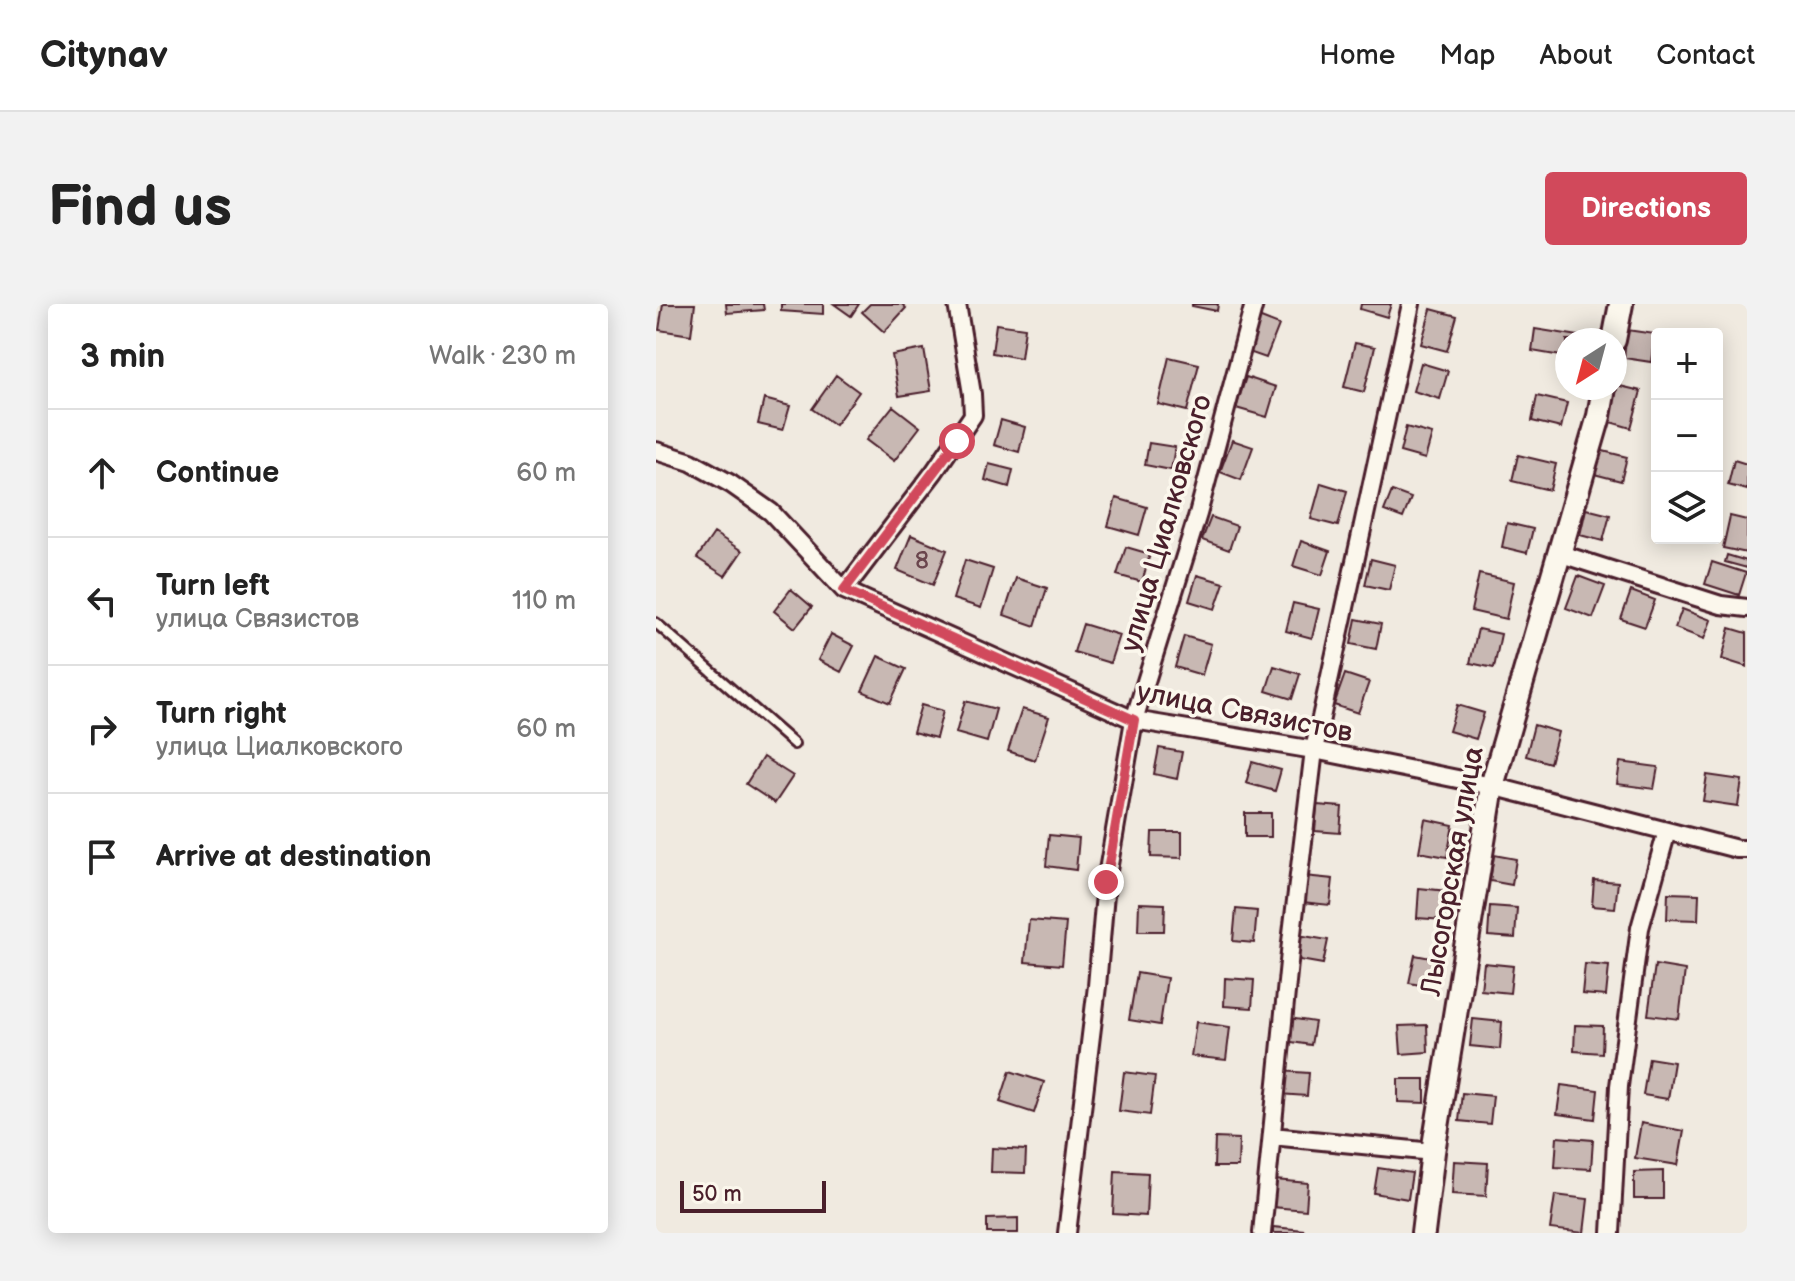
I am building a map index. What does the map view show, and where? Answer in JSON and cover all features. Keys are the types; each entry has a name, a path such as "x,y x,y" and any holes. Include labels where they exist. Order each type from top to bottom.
{"street":[{"path":"844,590 973,415 957,304"},
{"name":"улица Циалковского","path":"1067,1233 1097,986 1106,882 1134,720 1198,514 1254,304"},
{"path":"1262,1233 1314,750 1411,304"},
{"path":"1616,328 1621,304"},
{"name":"Лысогорская улица","path":"1423,1233 1433,1152 1492,786 1602,400"},
{"name":"улица Связистов","path":"656,451 691,462 731,484 771,512 844,590 1134,720 1314,750 1492,786 1747,849"},
{"path":"1558,553 1721,605 1747,608"},
{"path":"1611,1233 1619,1086 1640,928 1667,831"},
{"path":"1272,1136 1433,1152"}],"lane":[{"path":"656,623 794,744"}],"building":[{"path":"663,304 695,304 691,335 659,330"},
{"path":"726,304 763,304 764,310 727,313"},
{"path":"781,304 823,304 823,314 781,311"},
{"path":"834,304 859,304 851,316"},
{"path":"870,304 902,304 906,308 884,332 862,312"},
{"path":"1192,304 1218,304 1217,311"},
{"path":"1361,304 1391,304 1387,317 1360,309"},
{"path":"1431,309 1457,316 1447,351 1421,344"},
{"path":"1256,316 1279,325 1266,358 1243,350"},
{"path":"996,324 1025,328 1021,358 992,353"},
{"path":"1535,329 1555,332 1555,355 1532,351"},
{"path":"1627,330 1651,333 1651,362 1627,358"},
{"path":"1355,343 1375,347 1364,392 1344,387"},
{"path":"924,349 931,391 899,396 892,355"},
{"path":"1169,357 1199,364 1187,411 1158,404"},
{"path":"1421,363 1448,371 1440,399 1413,391"},
{"path":"836,375 859,392 835,425 812,409"},
{"path":"1246,377 1276,387 1267,417 1236,408"},
{"path":"1627,388 1641,391 1631,428 1607,421 1612,400 1627,400"},
{"path":"1537,396 1567,403 1561,428 1532,421"},
{"path":"764,399 790,406 783,430 758,424"},
{"path":"893,406 920,427 894,461 866,440"},
{"path":"1001,420 1025,427 1019,452 994,445"},
{"path":"1406,427 1432,434 1425,459 1400,452"},
{"path":"1232,440 1253,447 1241,480 1220,472"},
{"path":"1149,443 1175,447 1171,470 1145,465"},
{"path":"1599,450 1627,457 1621,481 1594,474"},
{"path":"1518,455 1556,464 1550,490 1512,481"},
{"path":"1734,460 1747,464 1747,490 1728,485"},
{"path":"989,464 1013,470 1009,487 985,480"},
{"path":"1321,483 1347,491 1338,526 1311,519"},
{"path":"1392,491 1411,498 1403,518 1384,511"},
{"path":"1116,498 1147,507 1139,535 1108,526"},
{"path":"1586,509 1610,515 1603,541 1580,535"},
{"path":"1730,516 1747,520 1747,553 1723,548"},
{"path":"1211,517 1237,526 1229,550 1202,540"},
{"path":"1507,523 1533,529 1527,553 1502,547"},
{"path":"714,533 742,551 725,576 697,558"},
{"path":"911,535 947,550 933,585 897,570"},
{"path":"1301,541 1330,551 1322,575 1293,566"},
{"path":"1126,547 1150,554 1142,582 1117,575"},
{"path":"1727,555 1747,561 1747,568 1725,562"},
{"path":"1371,559 1395,565 1389,590 1365,585"},
{"path":"965,560 993,569 981,608 953,599"},
{"path":"1712,562 1746,573 1739,595 1705,584"},
{"path":"1479,574 1514,582 1506,619 1471,611"},
{"path":"1197,575 1224,583 1215,609 1189,601"},
{"path":"1578,576 1605,586 1593,618 1566,608"},
{"path":"1016,578 1047,588 1035,626 1004,615"},
{"path":"791,589 812,607 795,628 774,611"},
{"path":"1631,591 1655,600 1645,627 1621,619"},
{"path":"1293,603 1319,609 1312,638 1286,631"},
{"path":"1682,609 1711,620 1704,639 1675,628"},
{"path":"1356,619 1381,624 1376,649 1351,644"},
{"path":"1083,624 1119,635 1110,663 1074,652"},
{"path":"1730,628 1747,633 1747,667 1722,659"},
{"path":"1478,629 1501,634 1494,668 1470,663"},
{"path":"831,634 854,646 841,672 818,660"},
{"path":"1184,636 1211,644 1202,675 1175,667"},
{"path":"878,656 906,669 890,703 862,691"},
{"path":"1274,666 1300,674 1292,699 1266,691"},
{"path":"1345,674 1369,682 1358,713 1334,705"},
{"path":"965,701 996,709 987,742 956,733"},
{"path":"921,705 943,711 936,738 913,732"},
{"path":"1457,705 1484,713 1476,739 1449,731"},
{"path":"1022,709 1049,717 1035,760 1008,751"},
{"path":"1534,725 1558,732 1550,763 1526,756"},
{"path":"1159,748 1182,752 1177,779 1154,774"},
{"path":"763,757 793,776 775,803 746,784"},
{"path":"1252,762 1281,770 1275,791 1246,783"},
{"path":"1620,762 1658,767 1654,789 1617,784"},
{"path":"1707,775 1742,780 1738,806 1703,801"},
{"path":"1317,805 1342,807 1340,833 1315,831"},
{"path":"1245,813 1271,813 1271,837 1245,837"},
{"path":"1425,819 1453,825 1447,857 1419,852"},
{"path":"1152,832 1182,832 1182,858 1151,857"},
{"path":"1049,835 1079,838 1076,870 1046,866"},
{"path":"1494,855 1516,859 1512,885 1490,881"},
{"path":"1304,876 1333,879 1330,905 1302,902"},
{"path":"1594,880 1618,882 1615,908 1592,906"},
{"path":"1419,888 1447,891 1445,920 1417,918"},
{"path":"1668,893 1699,894 1698,920 1667,919"},
{"path":"1139,903 1165,904 1164,931 1138,931"},
{"path":"1490,906 1517,908 1515,938 1488,936"},
{"path":"1236,909 1257,911 1254,943 1233,941"},
{"path":"1029,920 1066,923 1062,965 1025,962"},
{"path":"1298,935 1328,940 1323,964 1294,959"},
{"path":"1415,955 1436,959 1432,987 1409,983"},
{"path":"1484,963 1513,966 1510,993 1481,990"},
{"path":"1585,964 1609,966 1606,996 1582,994"},
{"path":"1655,965 1685,970 1679,1019 1648,1015"},
{"path":"1137,973 1167,978 1160,1025 1129,1020"},
{"path":"1225,978 1254,980 1252,1008 1224,1006"},
{"path":"1289,1018 1315,1022 1311,1045 1285,1041"},
{"path":"1473,1019 1502,1022 1500,1049 1470,1046"},
{"path":"1196,1022 1230,1027 1226,1060 1191,1056"},
{"path":"1427,1025 1428,1052 1401,1054 1399,1026"},
{"path":"1575,1025 1603,1026 1602,1053 1574,1051"},
{"path":"1649,1058 1674,1062 1668,1099 1643,1095"},
{"path":"1010,1071 1044,1082 1034,1113 1000,1102"},
{"path":"1280,1071 1309,1073 1307,1096 1279,1094"},
{"path":"1124,1072 1155,1076 1150,1115 1119,1111"},
{"path":"1398,1079 1425,1079 1425,1103 1398,1102"},
{"path":"1561,1085 1598,1090 1595,1119 1557,1114"},
{"path":"1462,1093 1493,1096 1490,1124 1459,1121"},
{"path":"1641,1123 1684,1131 1678,1165 1635,1158"},
{"path":"1557,1137 1593,1140 1591,1169 1555,1167"},
{"path":"1215,1138 1239,1139 1238,1167 1214,1167"},
{"path":"992,1148 1026,1150 1025,1173 991,1172"},
{"path":"1454,1161 1488,1163 1486,1196 1452,1194"},
{"path":"1378,1168 1412,1173 1408,1199 1374,1193"},
{"path":"1115,1171 1148,1173 1146,1216 1113,1214"},
{"path":"1663,1171 1663,1199 1634,1199 1634,1172"},
{"path":"1275,1180 1308,1183 1306,1210 1272,1207"},
{"path":"1555,1195 1588,1199 1584,1233 1550,1229"},
{"path":"1018,1218 1018,1233 987,1233 987,1219"},
{"path":"1273,1227 1304,1230 1304,1233 1273,1233"}],"route":[{"path":"957,441 844,590 1134,720 1106,882"}]}
